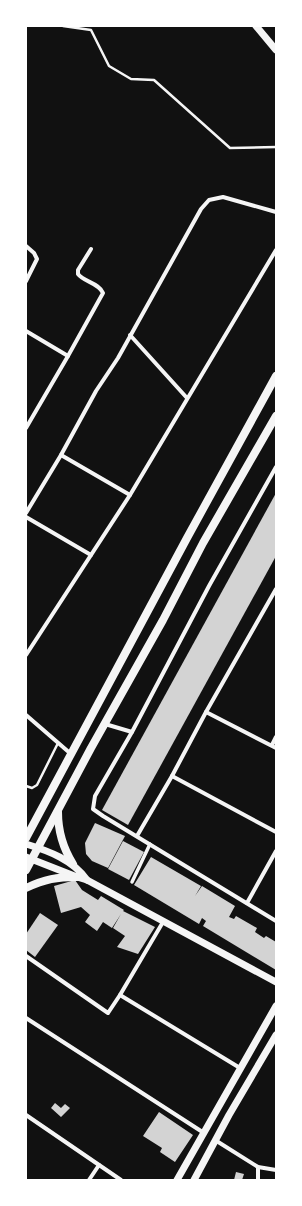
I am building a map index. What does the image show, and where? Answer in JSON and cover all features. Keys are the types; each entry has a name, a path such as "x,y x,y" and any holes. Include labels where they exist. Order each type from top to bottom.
{"main road":[{"path":"256,26 276,50"},
{"path":"26,838 276,376"},
{"path":"26,870 29,858 38,847 58,812 163,620 203,543 276,416"},
{"path":"58,812 60,834 67,855 73,864"},
{"path":"26,844 38,847 73,864 87,880"},
{"path":"29,858 87,880 276,982"},
{"path":"26,888 48,879 77,877"},
{"path":"177,1180 276,1006"},
{"path":"194,1180 229,1114 275,1040"}],"street":[{"path":"26,513 61,455 96,391 118,358 202,209 209,200 222,197 276,212"},
{"path":"26,246 34,253 37,259 26,281"},
{"path":"26,428 103,293 100,288 83,279 78,274 78,270 91,249"},
{"path":"26,655 130,495 276,250"},
{"path":"26,331 68,356"},
{"path":"130,335 187,398"},
{"path":"61,455 130,495"},
{"path":"276,467 209,586 132,732 95,796 93,809 102,816 247,902 276,921"},
{"path":"26,517 91,555"},
{"path":"137,836 276,589"},
{"path":"206,712 274,746 276,737"},
{"path":"26,715 71,754"},
{"path":"105,724 132,732"},
{"path":"172,776 276,832"},
{"path":"132,882 150,844"},
{"path":"247,902 276,851"},
{"path":"26,956 108,1013 163,922"},
{"path":"120,995 240,1068"},
{"path":"26,1018 204,1133"},
{"path":"26,1114 121,1180"},
{"path":"215,1140 258,1166 276,1170"},
{"path":"89,1180 99,1165"},
{"path":"258,1166 258,1180"}],"lane":[{"path":"63,26 91,30 108,66 131,79 154,80 230,148 276,147"},
{"path":"26,786 32,788 37,785 58,743"}],"building":[{"path":"276,493 276,556 128,825 102,810"},
{"path":"95,823 125,836 108,868 92,861 86,854 85,843"},
{"path":"123,841 144,852 129,880 108,869"},
{"path":"151,857 201,886 195,896 202,886 235,906 229,917 234,919 236,916 257,928 255,932 264,938 266,936 276,942 276,970 203,926 206,921 202,918 199,924 134,885"},
{"path":"75,880 82,890 98,900 101,896 124,910 123,911 155,927 138,954 117,947 125,936 113,928 121,914 112,928 103,922 97,931 85,922 90,915 81,907 61,913 54,886"},
{"path":"40,913 58,925 35,957 26,950 26,934"},
{"path":"55,1103 61,1108 65,1104 70,1108 61,1117 51,1108"},
{"path":"159,1112 193,1135 175,1162 160,1152 162,1148 143,1136"},
{"path":"236,1172 244,1174 242,1180 234,1180"}]}
